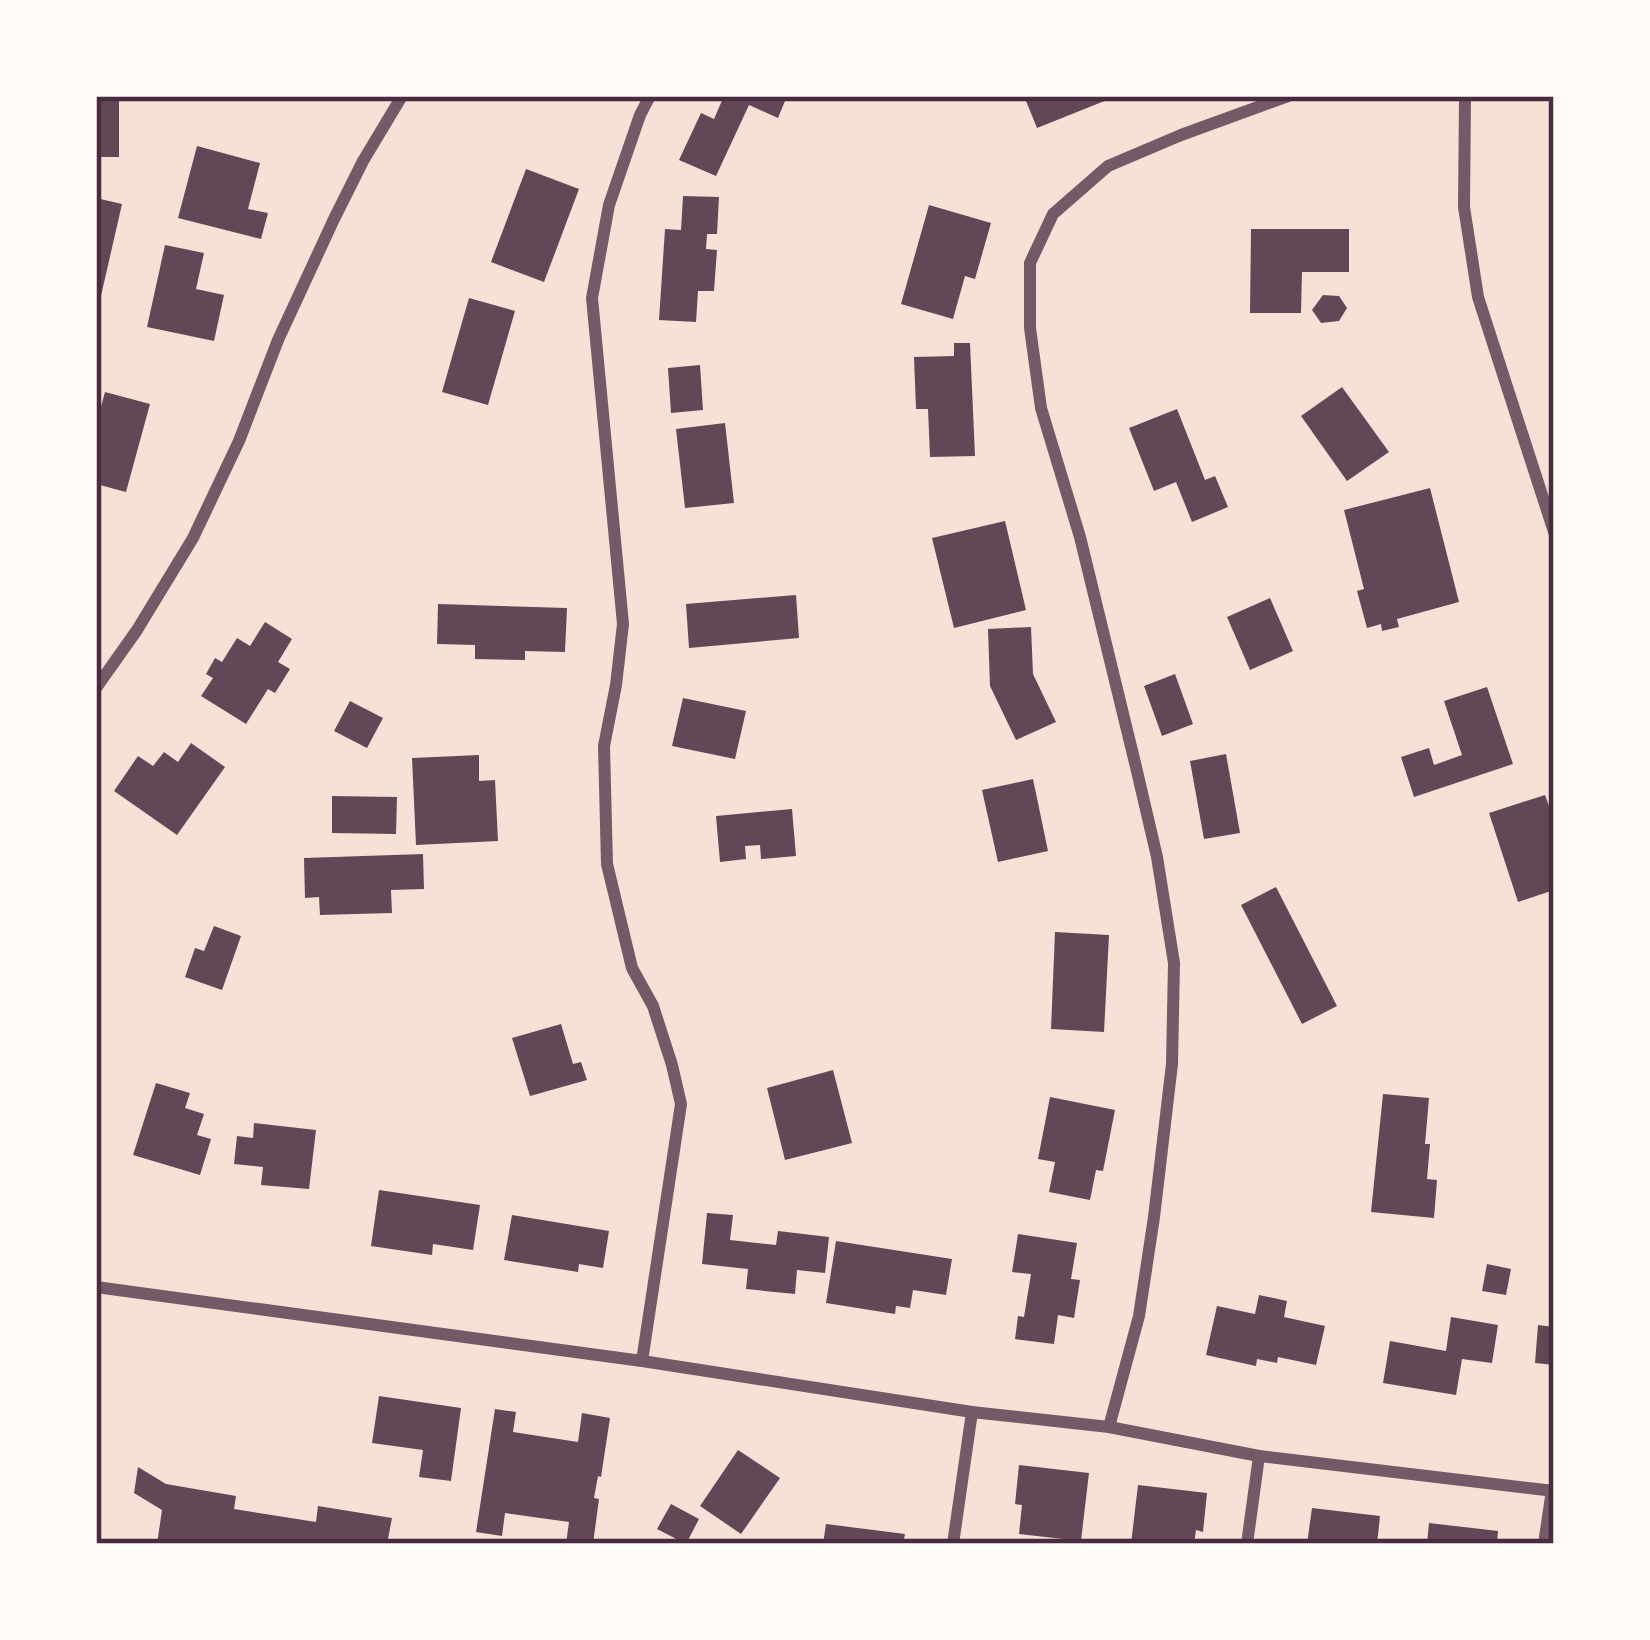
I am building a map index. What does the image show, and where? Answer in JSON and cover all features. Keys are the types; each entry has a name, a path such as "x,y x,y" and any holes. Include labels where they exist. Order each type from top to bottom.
{"street":[{"path":"96,688 193,538 334,219 402,96"},
{"path":"642,1361 681,1104 652,1006 632,968 607,864 604,746 623,624 592,298 608,205 650,96"},
{"path":"1109,1427 1138,1316 1154,1217 1172,1064 1174,963 1157,857 1131,747 1080,537 1041,408 1030,328 1030,263 1054,214 1108,166 1288,96"},
{"path":"1465,96 1463,208 1478,297 1554,532"},
{"path":"96,1287 642,1361 972,1412 1109,1427 1258,1456 1553,1490 1544,1544"},
{"path":"953,1544 972,1412"},
{"path":"1247,1544 1258,1456"}],"building":[{"path":"96,96 119,96 119,157 96,157"},
{"path":"724,96 787,96 778,118 749,105 716,176 679,160 701,113 714,119"},
{"path":"1024,96 1117,96 1037,128"},
{"path":"197,146 260,163 248,209 268,213 261,239 178,218"},
{"path":"526,169 579,189 544,282 491,262"},
{"path":"683,196 719,197 717,234 707,234 706,249 717,250 714,291 698,291 696,322 659,320 665,229 681,230"},
{"path":"96,198 122,204 98,309 96,309"},
{"path":"929,205 991,223 975,279 965,276 953,319 901,304"},
{"path":"1251,229 1349,229 1349,272 1302,272 1301,313 1250,313"},
{"path":"165,245 204,253 196,289 224,295 214,341 147,327"},
{"path":"1323,295 1339,296 1347,308 1339,321 1321,323 1312,310"},
{"path":"469,298 515,311 488,405 442,392"},
{"path":"954,343 970,343 975,456 930,457 928,409 916,409 914,357 954,356"},
{"path":"700,365 703,410 671,413 668,368"},
{"path":"1342,387 1389,452 1347,481 1301,416"},
{"path":"105,392 150,404 126,492 96,484 96,425"},
{"path":"1177,409 1205,480 1215,476 1228,507 1192,522 1176,482 1154,491 1129,428"},
{"path":"725,423 734,503 685,508 676,429"},
{"path":"1430,488 1459,602 1397,619 1399,627 1367,628 1357,591 1364,589 1344,510"},
{"path":"1005,521 1026,610 954,628 932,538"},
{"path":"796,595 799,638 689,648 686,604"},
{"path":"1270,598 1293,651 1250,670 1227,617"},
{"path":"438,604 567,608 565,652 525,651 525,660 475,659 475,645 437,644"},
{"path":"265,622 292,639 278,662 290,669 275,693 268,689 246,724 201,696 213,678 206,674 215,658 222,662 237,638 250,646"},
{"path":"1031,627 1033,674 1056,722 1016,740 990,686 988,629"},
{"path":"1175,674 1193,724 1162,736 1144,686"},
{"path":"1487,687 1513,764 1414,797 1401,757 1429,748 1434,765 1462,755 1444,701"},
{"path":"683,698 746,711 735,759 672,746"},
{"path":"350,701 383,718 367,748 334,731"},
{"path":"191,743 225,767 177,835 114,791 138,756 153,766 164,752 178,762"},
{"path":"1226,754 1240,833 1204,839 1190,761"},
{"path":"479,755 479,781 495,780 498,841 416,845 412,758"},
{"path":"1033,779 1048,851 998,862 982,790"},
{"path":"1545,795 1554,820 1554,890 1518,902 1489,813"},
{"path":"332,796 397,797 396,834 332,833"},
{"path":"792,809 796,856 761,859 760,845 745,846 746,859 720,862 716,816"},
{"path":"423,854 424,889 391,890 392,913 320,915 319,897 305,898 304,858"},
{"path":"1276,887 1337,1006 1302,1024 1241,905"},
{"path":"214,926 241,936 222,990 185,977 195,948 204,951"},
{"path":"1055,932 1109,935 1104,1032 1051,1029"},
{"path":"561,1024 573,1064 581,1062 587,1080 530,1096 512,1038"},
{"path":"833,1070 852,1143 785,1160 767,1088"},
{"path":"156,1083 190,1093 185,1108 204,1114 197,1135 211,1139 200,1175 133,1155"},
{"path":"1383,1094 1429,1098 1425,1144 1430,1144 1427,1179 1437,1180 1434,1218 1371,1212"},
{"path":"1050,1097 1115,1110 1103,1171 1096,1170 1090,1200 1049,1192 1055,1162 1038,1159"},
{"path":"254,1123 316,1130 309,1189 261,1185 263,1167 234,1164 237,1136 253,1138"},
{"path":"379,1190 480,1205 473,1250 433,1244 432,1255 371,1246"},
{"path":"707,1213 733,1215 730,1240 776,1245 778,1231 829,1237 825,1273 797,1270 795,1294 746,1289 748,1269 702,1264"},
{"path":"512,1215 609,1231 603,1268 579,1264 578,1272 504,1260"},
{"path":"1018,1234 1077,1243 1071,1279 1080,1280 1074,1318 1058,1315 1054,1344 1015,1339 1031,1274 1012,1272"},
{"path":"836,1241 952,1259 946,1295 913,1290 910,1308 896,1306 895,1314 826,1303"},
{"path":"1487,1264 1511,1269 1506,1295 1482,1291"},
{"path":"1259,1295 1287,1301 1284,1317 1325,1326 1316,1365 1278,1357 1277,1363 1257,1359 1256,1366 1206,1355 1217,1306 1255,1314"},
{"path":"1451,1317 1498,1325 1492,1363 1462,1359 1456,1395 1383,1383 1390,1341 1446,1351"},
{"path":"1538,1325 1554,1327 1554,1365 1535,1363"},
{"path":"379,1396 461,1408 451,1481 419,1477 423,1450 372,1443"},
{"path":"495,1409 516,1412 513,1432 578,1442 582,1413 610,1418 594,1498 599,1499 593,1544 566,1544 569,1522 505,1513 502,1536 476,1532"},
{"path":"738,1450 780,1478 741,1534 700,1506"},
{"path":"1019,1465 1089,1473 1081,1541 1019,1534 1022,1505 1015,1504"},
{"path":"138,1467 166,1484 236,1496 234,1509 316,1522 318,1506 392,1518 387,1544 157,1544 162,1510 134,1493"},
{"path":"1138,1485 1207,1493 1203,1532 1196,1530 1194,1544 1131,1544"},
{"path":"671,1504 699,1519 686,1544 657,1529"},
{"path":"1312,1508 1380,1516 1377,1544 1307,1544"},
{"path":"1429,1523 1498,1531 1497,1544 1427,1544"},
{"path":"826,1524 905,1534 903,1544 823,1544"}]}
